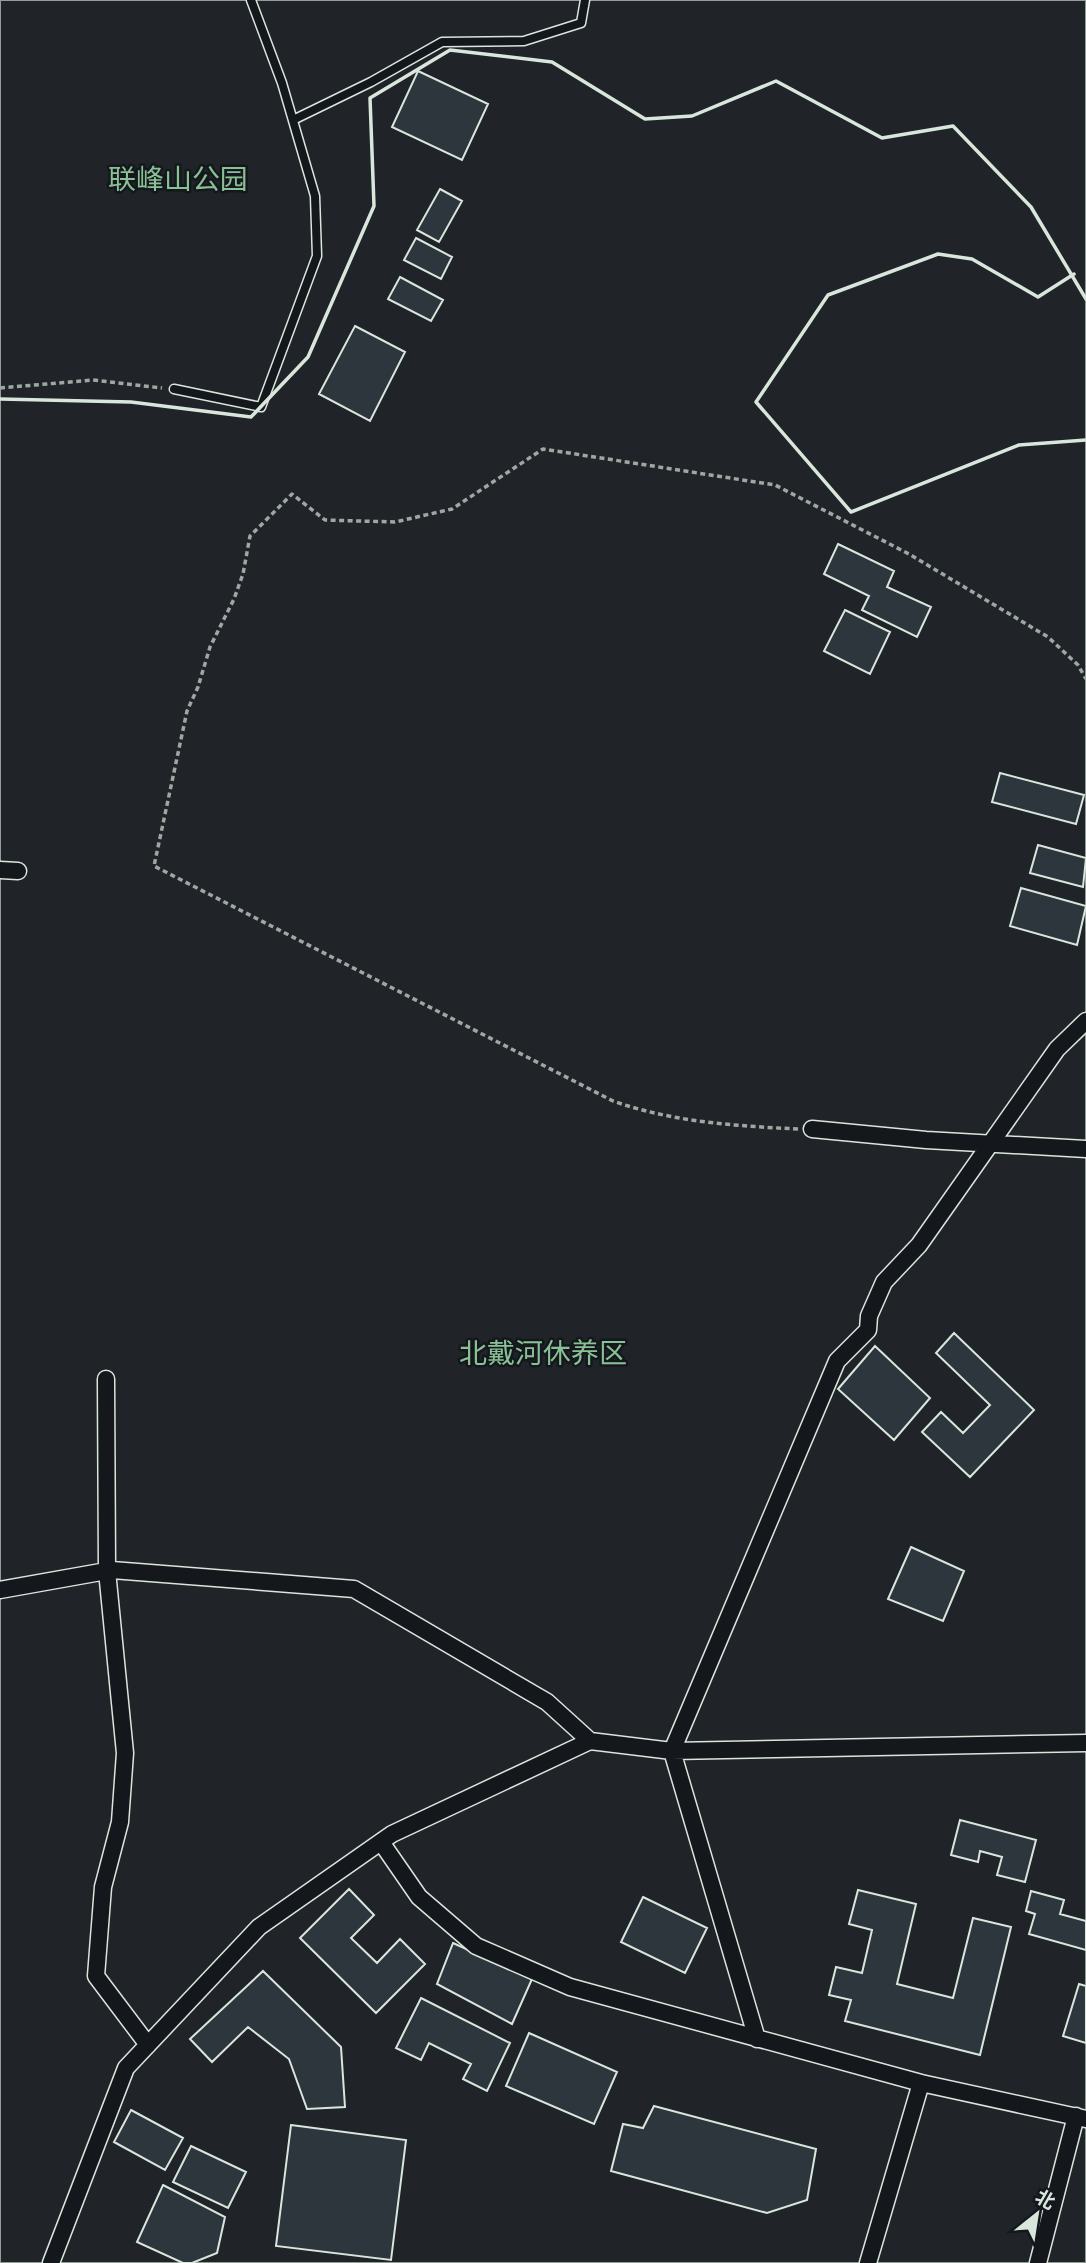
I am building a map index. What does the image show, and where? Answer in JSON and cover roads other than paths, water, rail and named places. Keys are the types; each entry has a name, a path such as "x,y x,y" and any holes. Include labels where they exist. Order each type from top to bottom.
{"street":[{"path":"0,870 18,871"},
{"path":"757,2039 672,1751 837,1361 868,1330 869,1315 884,1282 919,1245 1057,1049 1086,1021"},
{"path":"812,1129 926,1140 1086,1149"},
{"path":"106,1379 107,1571 125,1752 120,1822 103,1888 96,1976 148,2045"},
{"path":"0,1590 107,1571 354,1589 547,1702 590,1741"},
{"path":"51,2263 126,2068 258,1927 381,1842 590,1741 672,1751 1086,1742"},
{"path":"381,1842 419,1897 476,1946 570,1987 921,2083 1081,2117 1038,2263"},
{"path":"868,2263 921,2083"}],"lane":[{"path":"174,389 261,407 317,256 315,196 293,120 251,0"},
{"path":"293,120 371,82 442,42 524,41 582,23 585,0"}],"park label":[{"name":"联峰山公园","path":"178,179"},
{"name":"北戴河休养区","path":"543,1353"}]}
